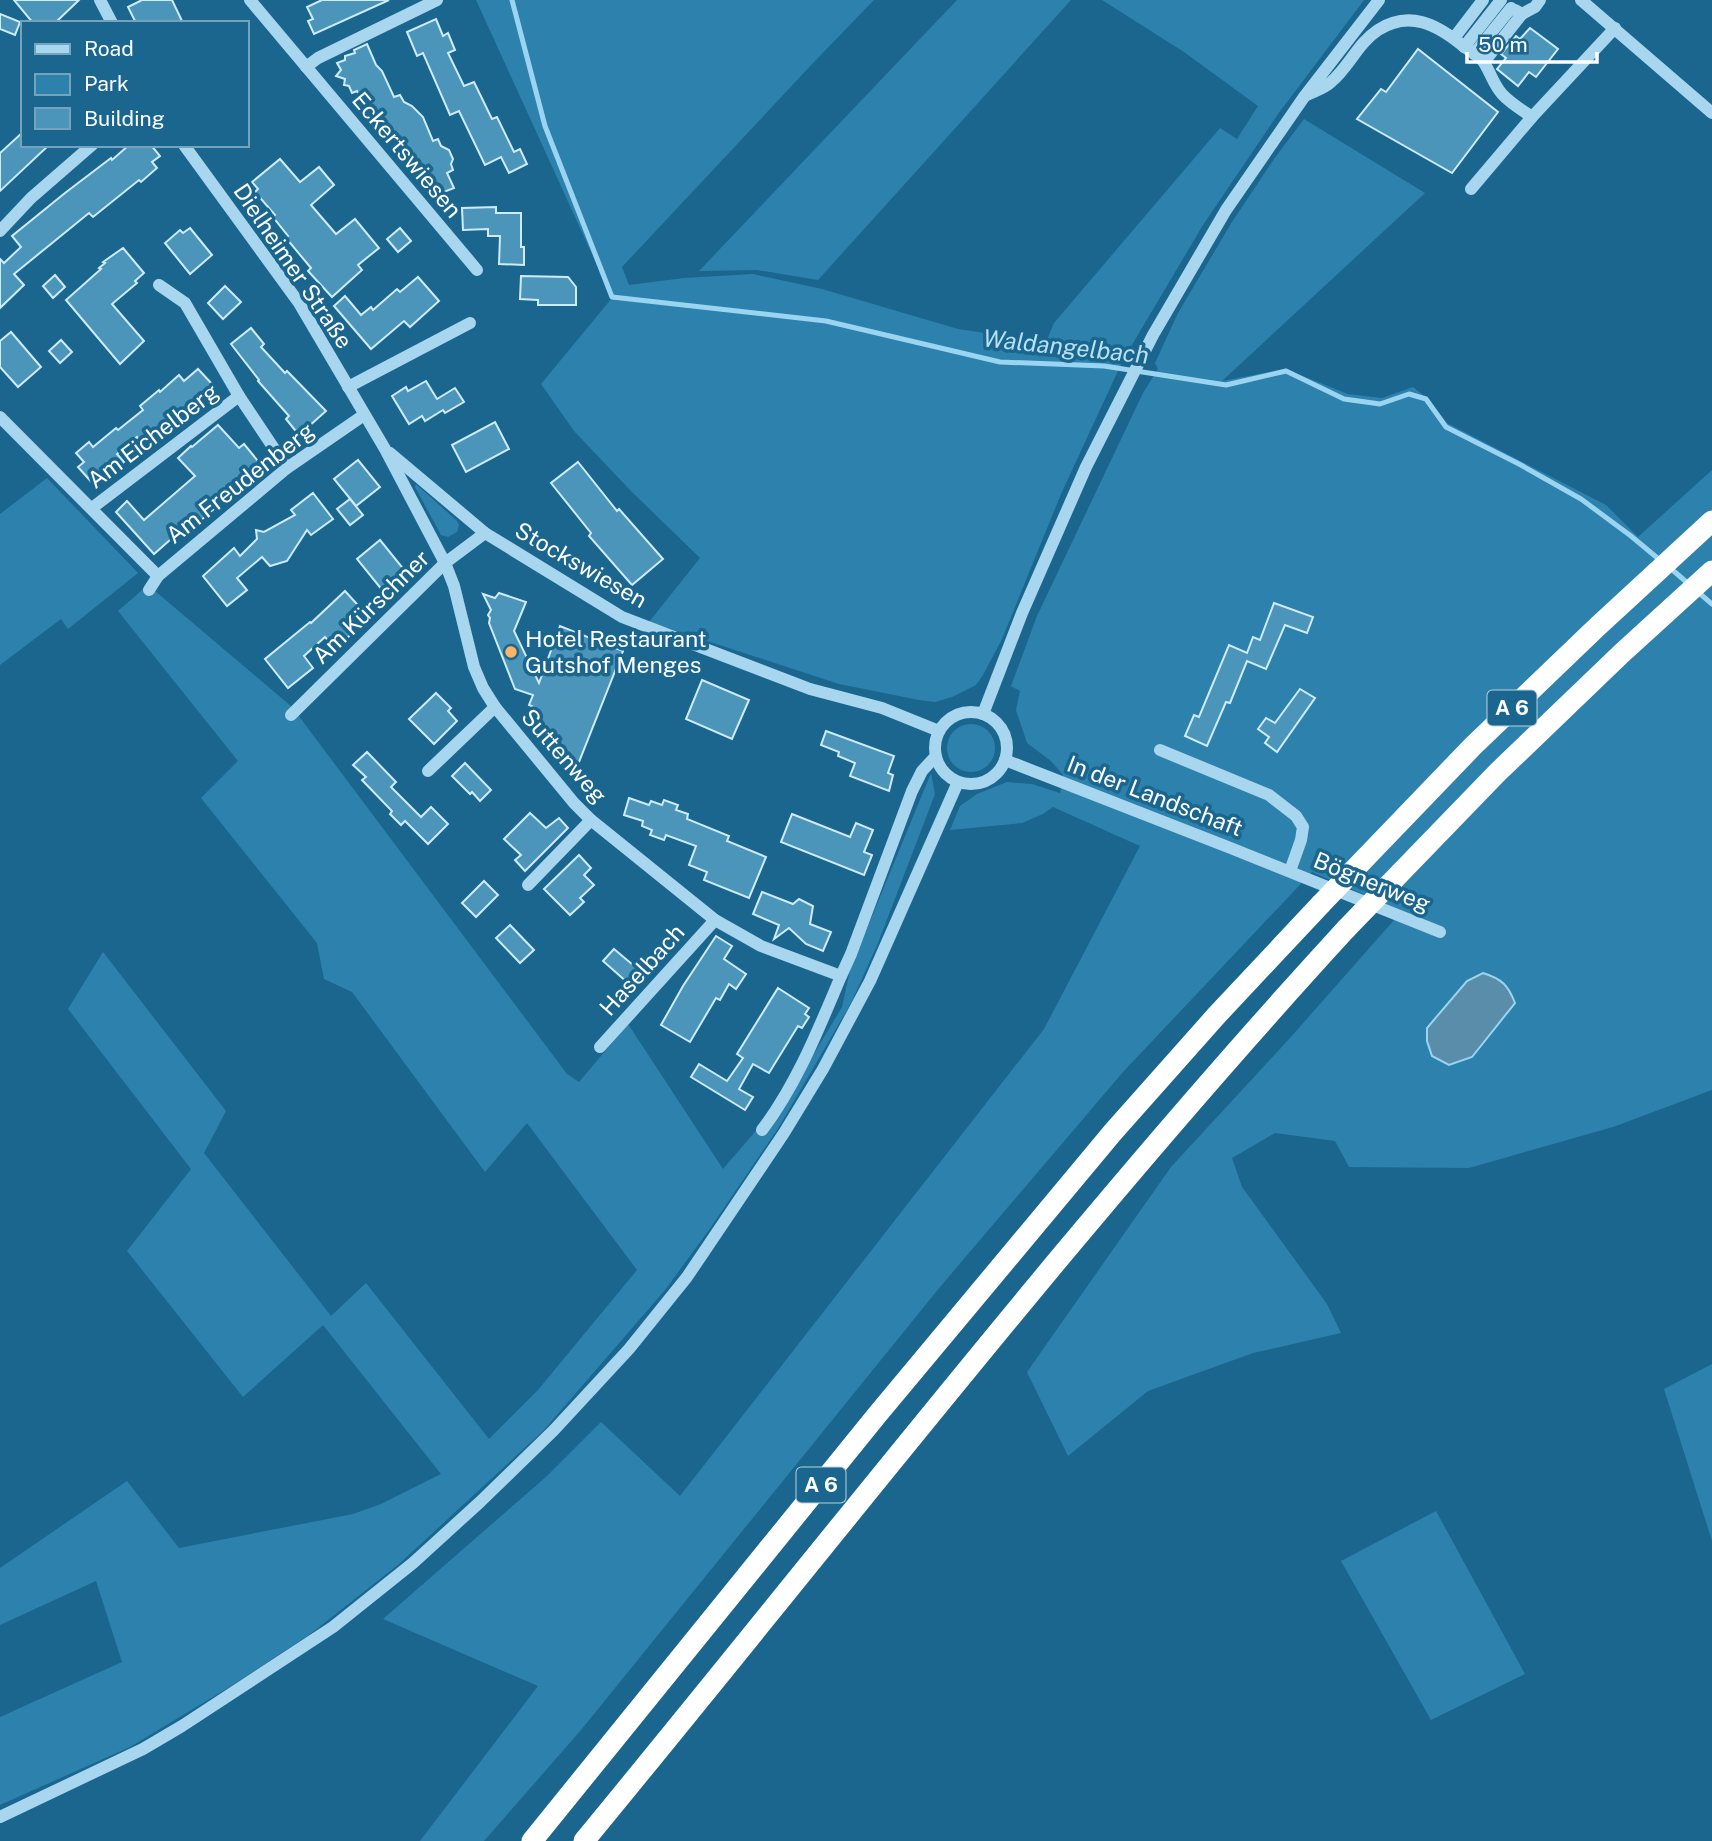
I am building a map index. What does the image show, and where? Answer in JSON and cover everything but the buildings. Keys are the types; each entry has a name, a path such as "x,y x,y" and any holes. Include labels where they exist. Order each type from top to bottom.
{"highway":[{"name":"A 6","path":"532,1841 943,1335 1113,1132 1216,1016 1473,746 1597,626 1712,522"},
{"name":"A 6","path":"584,1841 1076,1236 1226,1062 1346,929 1497,773 1622,653 1712,572"}],"street":[{"path":"100,0 111,21"},
{"name":"Eckertswiesen","path":"250,0 477,270"},
{"path":"306,67 318,58 437,0"},
{"path":"983,714 1022,613 1086,467 1153,335 1226,210 1304,97 1379,0"},
{"path":"1469,50 1483,0"},
{"path":"1508,6 1535,7 1540,0"},
{"path":"1581,0 1712,113"},
{"path":"1469,50 1508,6"},
{"path":"1469,50 1508,6"},
{"path":"1304,97 1331,83 1366,40 1378,30 1396,22 1410,20 1427,23 1442,30 1469,50 1502,94 1532,117"},
{"path":"1471,189 1532,117 1615,28"},
{"path":"0,231 31,198 90,147"},
{"name":"Dielheimer Straße","path":"185,147 299,303 385,449"},
{"path":"159,285 185,303 239,396 287,468"},
{"path":"348,387 470,323"},
{"name":"Am Eichelberg","path":"92,508 239,396"},
{"name":"Am Freudenberg","path":"149,590 158,576 287,468 364,415"},
{"path":"0,417 158,576"},
{"name":"Stockswiesen","path":"385,449 485,533 622,617 810,689 882,708 939,731"},
{"name":"Suttenweg","path":"385,449 445,563 454,586 474,667 483,688 495,707 574,803 591,820 715,920 761,946 841,975"},
{"name":"Am Kürschner","path":"291,715 445,563 485,533"},
{"path":"428,771 495,707"},
{"path":"973,712 983,714 994,720 1002,729 1007,741 1005,760 995,775 985,782 973,785 958,782 940,768 935,757 936,739 939,731 953,716 973,712"},
{"path":"1160,750 1269,795 1296,816 1303,827 1290,871"},
{"path":"762,1130 776,1111 817,1034 851,954 912,791 922,771 935,757"},
{"name":"In der Landschaft","path":"1005,760 1290,871"},
{"path":"0,1817 143,1749 333,1627 413,1563 480,1502 554,1430 620,1359 687,1277 823,1069 870,981 958,782"},
{"path":"528,885 591,820"},
{"name":"Bögnerweg","path":"1290,871 1440,932"},
{"name":"Haselbach","path":"600,1047 715,920"}],"green space":[{"path":"476,0 874,0 622,267 629,285 684,278 753,274 822,289 958,329 1046,342 1054,323 1220,128 1237,139 1258,106 1184,52 1102,0 1364,0 1278,114 1203,225 1123,360 1061,494 1002,639 983,675 976,685 935,702 839,684 649,622 700,558 574,431 541,384 612,298"},
{"path":"957,0 1071,0 818,280 757,270 699,271"},
{"path":"1304,119 1425,193 1222,381 1285,369 1348,394 1382,398 1413,387 1430,401 1447,423 1606,505 1638,537 1712,470 1712,1090 1613,1127 1469,1168 1349,1167 1335,1141 1275,1133 1232,1158 1242,1187 1327,1304 1341,1333 1253,1353 1148,1391 1068,1456 1027,1372 1171,1167 1402,911 1312,872 1123,1072 940,1287 581,1730 484,1841 420,1841 538,1686 383,1619 547,1476 601,1422 680,1496 1044,1029 1140,846 1053,807 1022,823 950,830 960,806 977,794 1007,782 1032,784 1060,793 1063,775 1051,761 1027,743 1016,710 1020,691 1011,686 1037,616 1143,393 1158,369 1155,363 1178,313 1232,222"},
{"path":"47,478 138,573 68,629 61,619 0,665 0,514"},
{"path":"416,484 457,521 457,532 448,537 441,535 415,487"},
{"path":"148,585 292,707 567,1074 579,1082 628,1024 723,1169 760,1126 782,1107 842,1007 850,970 931,773 935,794 878,943 851,1003 779,1127 665,1290 543,1431 399,1564 309,1635 130,1747 0,1805 0,1717 122,1662 96,1581 0,1625 0,1568 127,1481 179,1548 353,1514 381,1504 441,1474 323,1325 243,1397 127,1251 191,1169 68,1009 103,952 226,1111 204,1153 331,1316 366,1283 489,1439 538,1390 637,1270 527,1123 485,1172 352,992 324,979 317,943 201,798 238,761 118,611"},
{"path":"971,724 988,731 995,748 988,765 971,772 954,765 947,748 954,731"},
{"path":"1712,1364 1712,1541 1664,1389"},
{"path":"1436,1511 1525,1674 1431,1720 1341,1561"}],"shaded area":[{"path":"1483,973 1504,984 1515,1003 1472,1057 1449,1065 1432,1056 1427,1041 1427,1028 1467,981"}],"waterway":[{"name":"Waldangelbach","path":"512,0 545,126 612,297 826,321 1000,362 1104,366 1226,385 1286,371 1344,399 1380,404 1409,394 1426,399 1446,427 1581,499 1661,561"},
{"name":"Waldangelbach","path":"1669,567 1691,586"},
{"name":"Waldangelbach","path":"1698,592 1712,604"}],"place":[{"name":"Hotel Restaurant Gutshof Menges","path":"511,652"}]}
